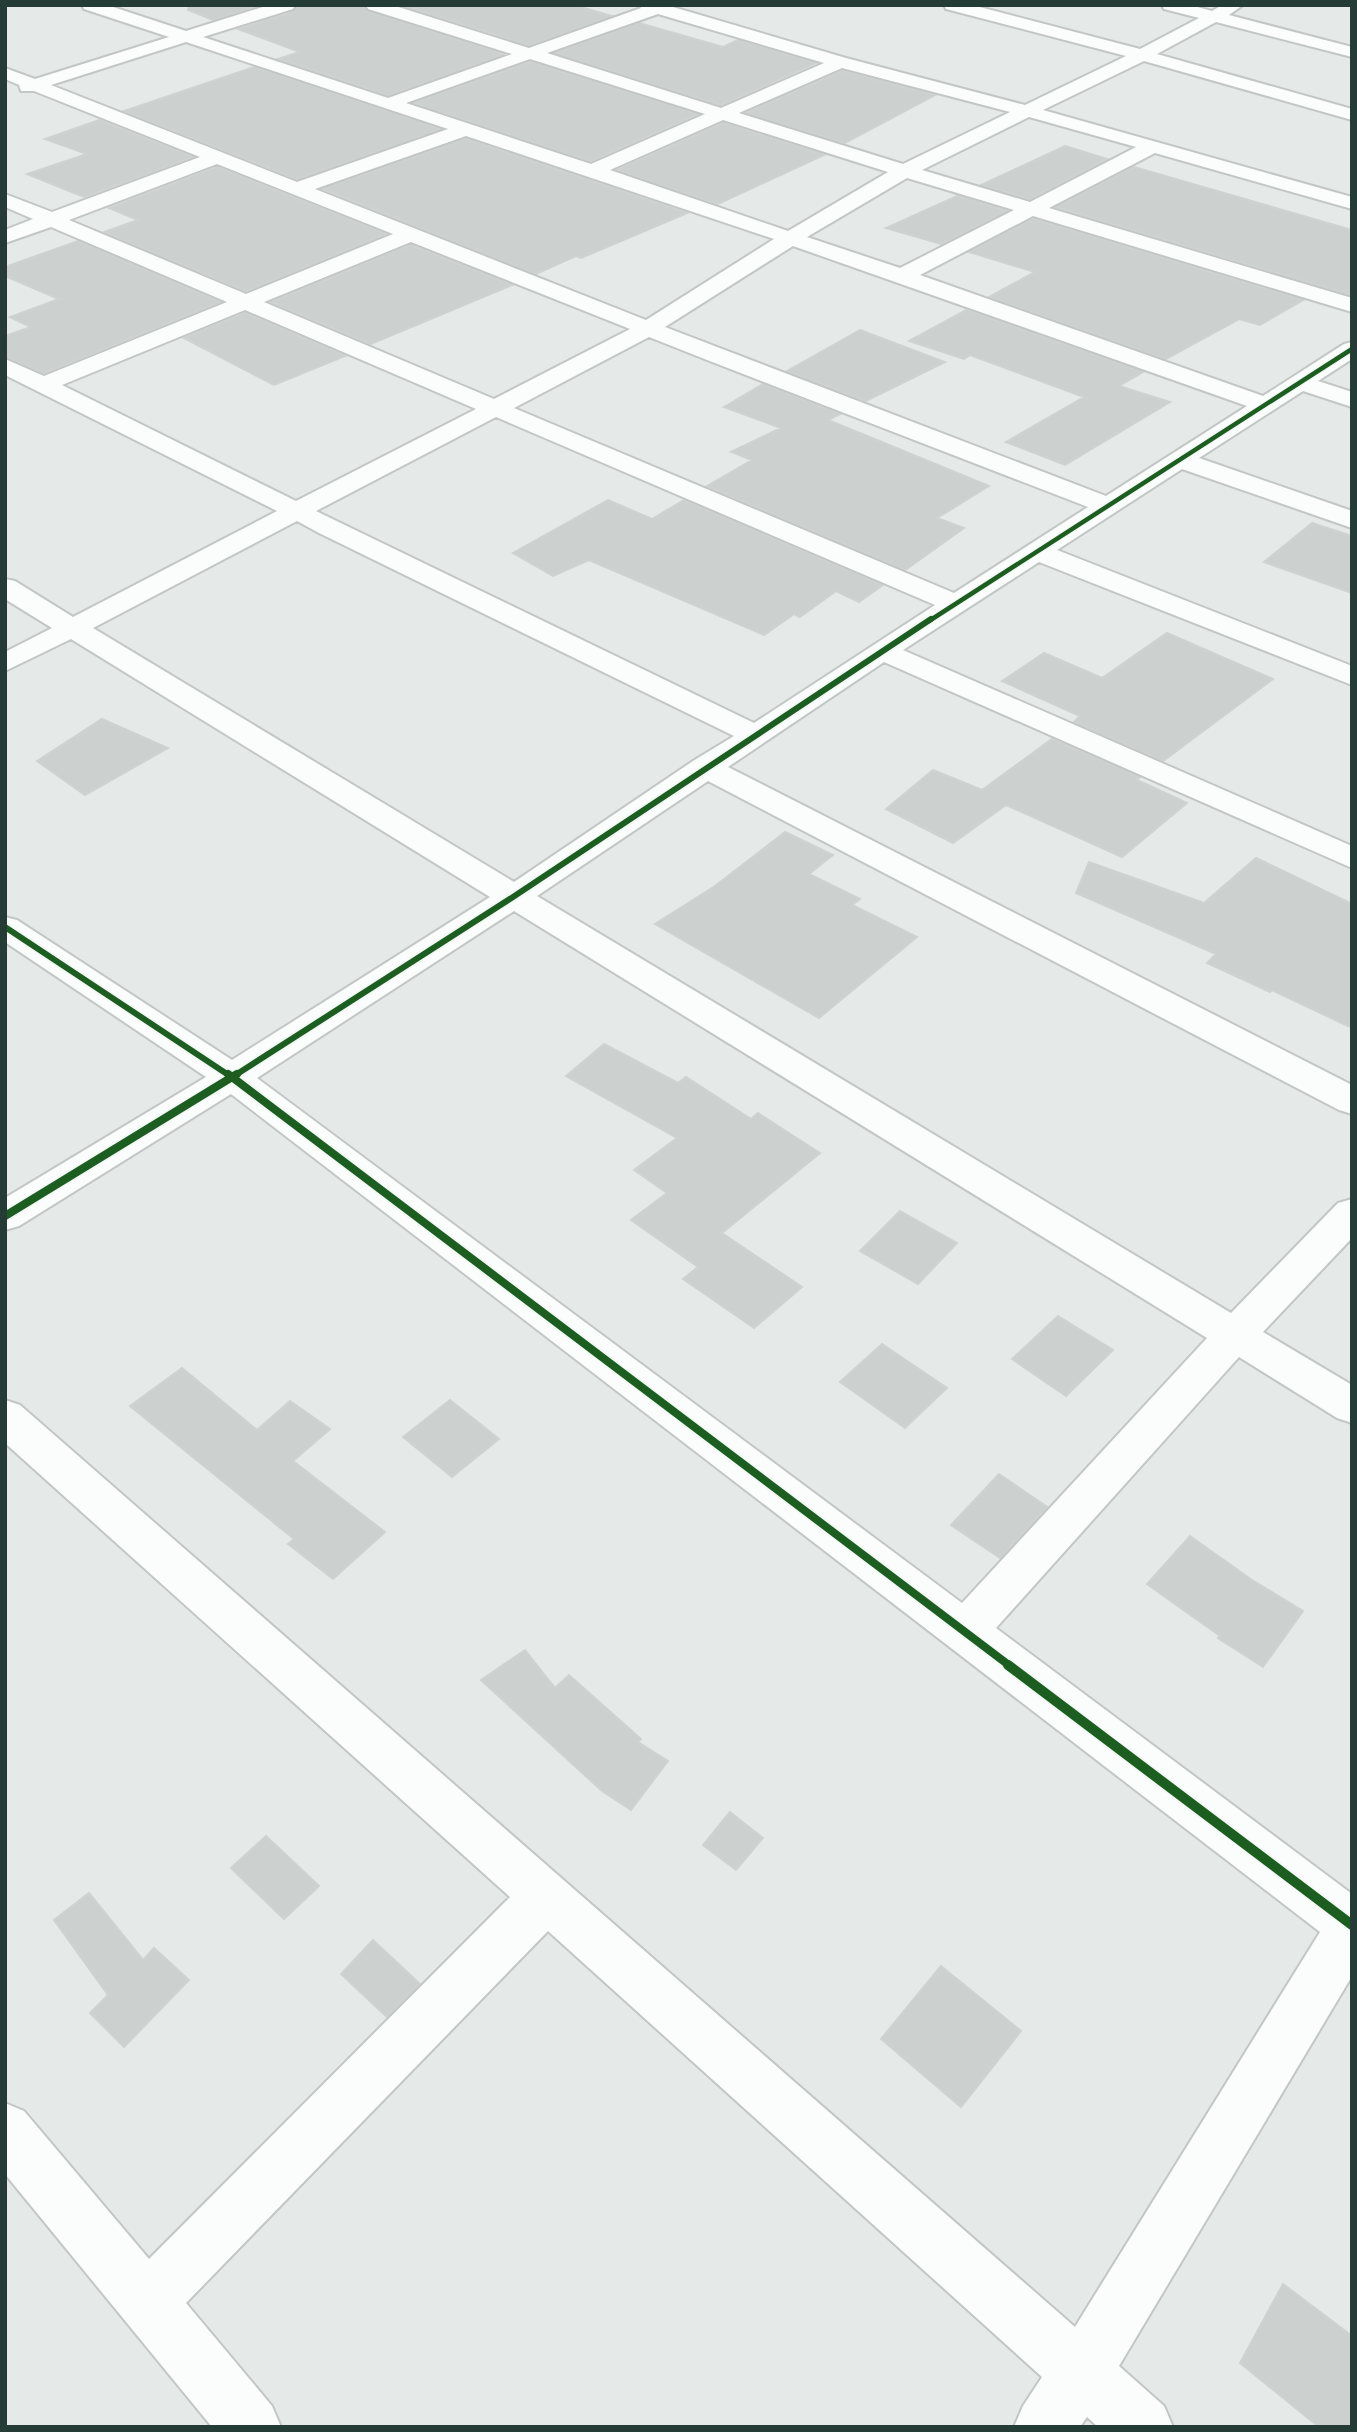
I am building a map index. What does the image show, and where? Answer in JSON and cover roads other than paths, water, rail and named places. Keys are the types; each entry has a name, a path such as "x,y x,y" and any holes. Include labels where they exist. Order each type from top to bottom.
{"street":[{"path":"90,5 901,276 1266,405"},
{"path":"5,94 288,5"},
{"path":"373,5 904,171 1352,305"},
{"path":"952,5 1142,55 1352,115"},
{"path":"1170,5 1352,52"},
{"path":"5,663 649,328 789,239 904,171 1142,55 1235,5"},
{"path":"387,104 652,7 840,62 1029,111 1352,203"},
{"path":"592,171 840,62"},
{"path":"5,73 649,328 1109,506"},
{"path":"299,188 467,129"},
{"path":"901,276 1153,146"},
{"path":"5,237 218,157"},
{"path":"5,201 956,604"},
{"path":"43,385 412,234"},
{"path":"5,1216 232,1077 513,897 881,651 1352,348"},
{"path":"5,366 757,735"},
{"path":"1299,383 1352,400"},
{"path":"1178,458 1352,520"},
{"path":"1035,551 1352,677"},
{"path":"5,587 1352,1406"},
{"path":"881,651 1352,858"},
{"path":"704,767 1352,1101"},
{"path":"5,927 232,1077 1352,1926 1082,2371 1044,2427"},
{"path":"964,1632 1234,1336 1352,1213"},
{"path":"5,1417 1143,2427"},
{"path":"147,2302 547,1897"},
{"path":"5,2130 251,2427"}]}
